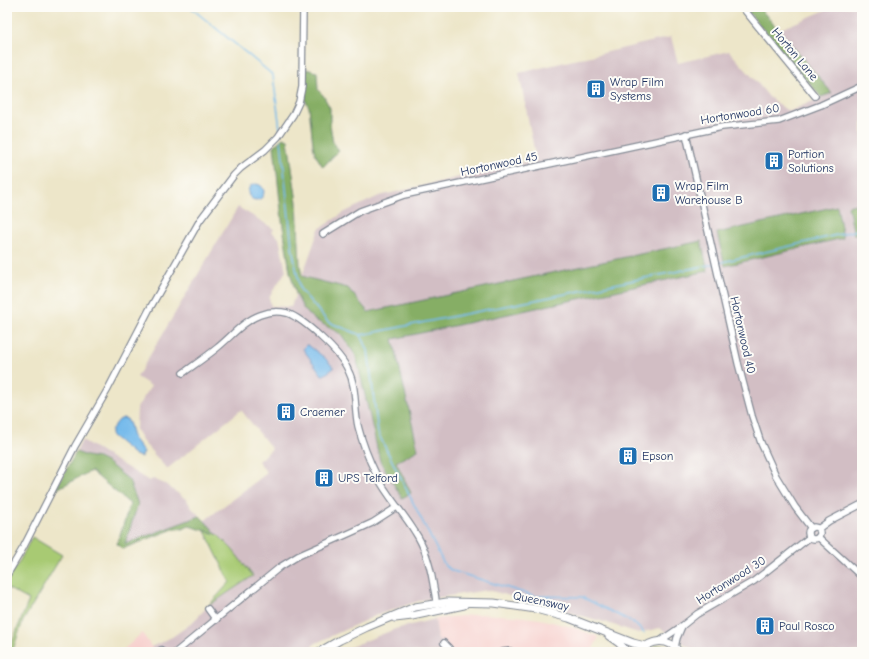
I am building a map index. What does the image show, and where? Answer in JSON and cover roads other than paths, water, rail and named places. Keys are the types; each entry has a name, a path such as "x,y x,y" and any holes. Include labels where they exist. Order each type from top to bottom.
{"main road":[{"name":"Queensway","path":"319,652 340,640 415,607 436,603 494,603 536,609 569,618 633,643 646,646"},
{"path":"436,603 437,611"},
{"name":"Queensway","path":"387,619 412,616 473,603"},
{"name":"Queensway","path":"602,630 619,643 627,652"},
{"path":"640,652 652,642 660,641 665,642 678,650"}],"street":[{"path":"7,574 23,548 75,446 108,389 149,310 200,220 234,175 265,150 278,137 293,115 299,102 302,87 303,7"},
{"name":"Horton Lane","path":"742,7 815,96"},
{"name":"Hortonwood 60","path":"686,134 722,127 779,121 821,106 862,86"},
{"name":"Hortonwood 45","path":"323,234 360,211 404,195 686,134"},
{"name":"Hortonwood 40","path":"686,134 743,384 761,443 776,476 811,528"},
{"path":"183,373 218,348 240,327 261,314 277,312 294,316 338,354 349,370 354,388 358,426 376,474 415,532 424,549 434,587 432,596 436,603"},
{"path":"818,530 829,521 862,504"},
{"path":"176,652 280,568 298,556 372,523 397,507"},
{"path":"818,530 816,528 811,528 808,534 810,537 815,539 818,537"},
{"path":"818,530 820,533 818,537"},
{"name":"Hortonwood 30","path":"660,641 697,614 754,581 810,537"},
{"path":"818,537 862,577"},
{"path":"208,609 216,620"},
{"path":"678,650 677,638 682,626"},
{"path":"444,643 451,652"},
{"path":"502,652 510,651"}],"water":[{"path":"253,184 259,184 264,189 262,198 259,200 253,200 248,195 248,189"},
{"path":"306,345 325,358 334,368 322,375 303,349"},
{"path":"123,418 127,419 133,438 144,452 141,457 135,455 111,435 111,430 119,420"}],"waterway":[{"path":"190,7 273,75 280,129"},
{"path":"281,140 292,247 300,289 328,322 361,335 714,264"},
{"path":"718,263 862,229"},
{"path":"361,335 368,350 378,433 445,566 453,571 534,596 582,597 634,623 644,633"}],"place":[{"name":"Wrap Film Systems","path":"596,89"},
{"name":"Portion Solutions","path":"774,161"},
{"name":"Wrap Film Warehouse B","path":"661,193"},
{"name":"Craemer","path":"286,412"},
{"name":"Epson","path":"628,456"},
{"name":"UPS Telford","path":"324,478"},
{"name":"Paul Rosco","path":"765,626"}]}
